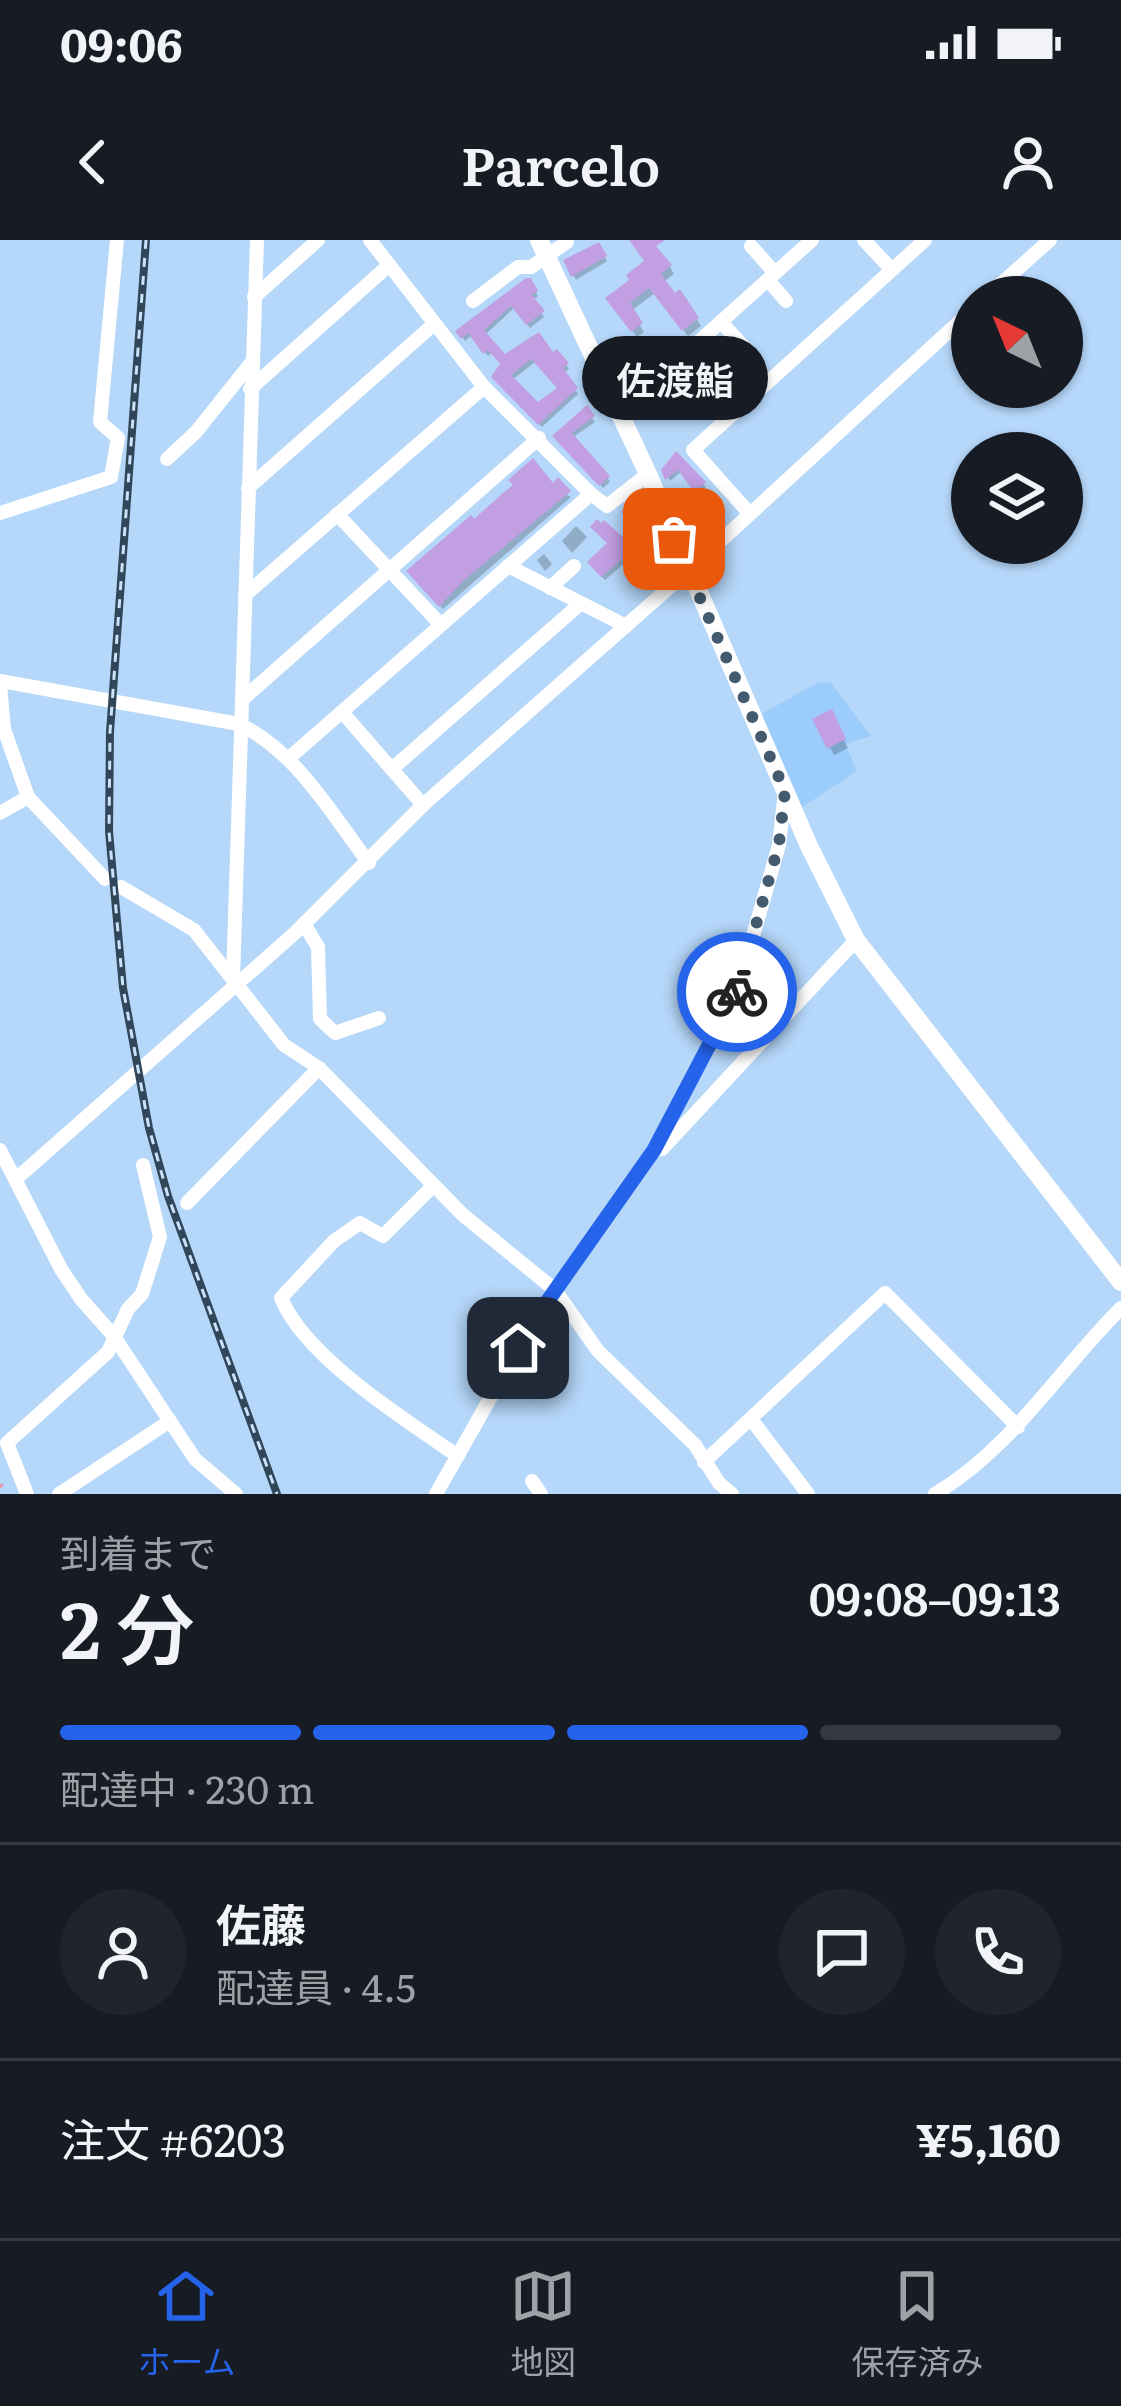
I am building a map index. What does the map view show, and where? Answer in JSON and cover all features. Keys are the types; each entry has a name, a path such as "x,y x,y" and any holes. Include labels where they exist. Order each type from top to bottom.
{"street":[{"path":"0,512 112,478 118,438 100,422 117,240"},
{"path":"233,985 257,240"},
{"path":"254,297 318,240"},
{"path":"370,240 484,387 591,494 607,506 648,474"},
{"path":"864,240 892,270"},
{"path":"749,513 693,450 926,240"},
{"path":"1010,276 1050,240"},
{"path":"473,301 518,267 531,267 543,249 567,242"},
{"path":"618,414 807,242"},
{"path":"751,246 786,302"},
{"path":"543,249 856,940 1121,1282"},
{"path":"250,389 388,266"},
{"path":"721,322 744,347"},
{"path":"248,488 433,325"},
{"path":"8,1181 304,924 423,805 688,572 951,329"},
{"path":"167,459 196,432 251,363"},
{"path":"245,595 484,387"},
{"path":"244,698 539,438"},
{"path":"289,758 591,494"},
{"path":"337,514 441,625"},
{"path":"508,566 626,626"},
{"path":"550,588 574,566"},
{"path":"392,768 580,604"},
{"path":"105,879 28,797 4,729 0,682 239,724 289,758 369,863"},
{"path":"343,712 423,805"},
{"path":"436,1494 555,1290 654,1150 737,992 779,844 785,791"},
{"path":"0,813 28,797"},
{"path":"121,887 194,930 284,1045 319,1068 433,1186 555,1290 598,1351 695,1445 732,1494"},
{"path":"304,924 318,947 320,1019 335,1033 379,1018"},
{"path":"654,1150 662,1148 856,940"},
{"path":"187,1203 319,1068"},
{"path":"0,1150 8,1181 62,1269 113,1335 195,1459 236,1494"},
{"path":"27,1494 7,1443 99,1362 142,1294 160,1238 142,1165"},
{"path":"433,1186 383,1236 360,1223 334,1241 281,1298 289,1318 351,1379 458,1456"},
{"path":"704,1462 886,1293 1018,1427"},
{"path":"935,1494 967,1475 1018,1427 1071,1360 1121,1308"},
{"path":"751,1419 808,1494"},
{"path":"58,1494 170,1421"}],"shaded area":[{"path":"830,682 871,736 845,744 857,771 801,808 758,716 817,683"}],"building":[{"path":"629,240 665,240 656,246 672,265 661,274 675,293 680,289 699,318 682,331 649,288 630,303 643,323 631,332 605,298 644,261"},
{"path":"599,242 607,256 571,277 563,260"},
{"path":"531,278 538,291 532,295 545,311 526,325 511,306 484,330 505,354 539,332 553,352 557,349 569,363 563,368 578,388 538,425 491,377 500,364 488,350 483,354 468,333 461,339 455,331","holes":["531,359 557,388 538,402 511,375"]},
{"path":"587,405 595,416 572,433 610,476 599,486 552,436"},
{"path":"676,451 706,482 695,493 678,470 665,480 661,470"},
{"path":"533,458 553,483 558,477 571,491 463,581 439,607 406,571 513,485 508,480"},
{"path":"637,499 654,529 643,539 621,512"},
{"path":"692,506 709,526 695,539 680,513"},
{"path":"597,519 635,548 601,577 587,562 607,543 590,527"},
{"path":"832,709 846,739 827,749 812,719"}],"railway":[{"path":"146,240 110,732 109,831 123,988 149,1128 168,1196 277,1494"}],"way so far":[{"path":"674,539 785,791 779,844 737,992"}],"place":[{"name":"佐渡鮨","path":"674,539"}],"route":[{"path":"518,1348 654,1150 737,992"}]}
